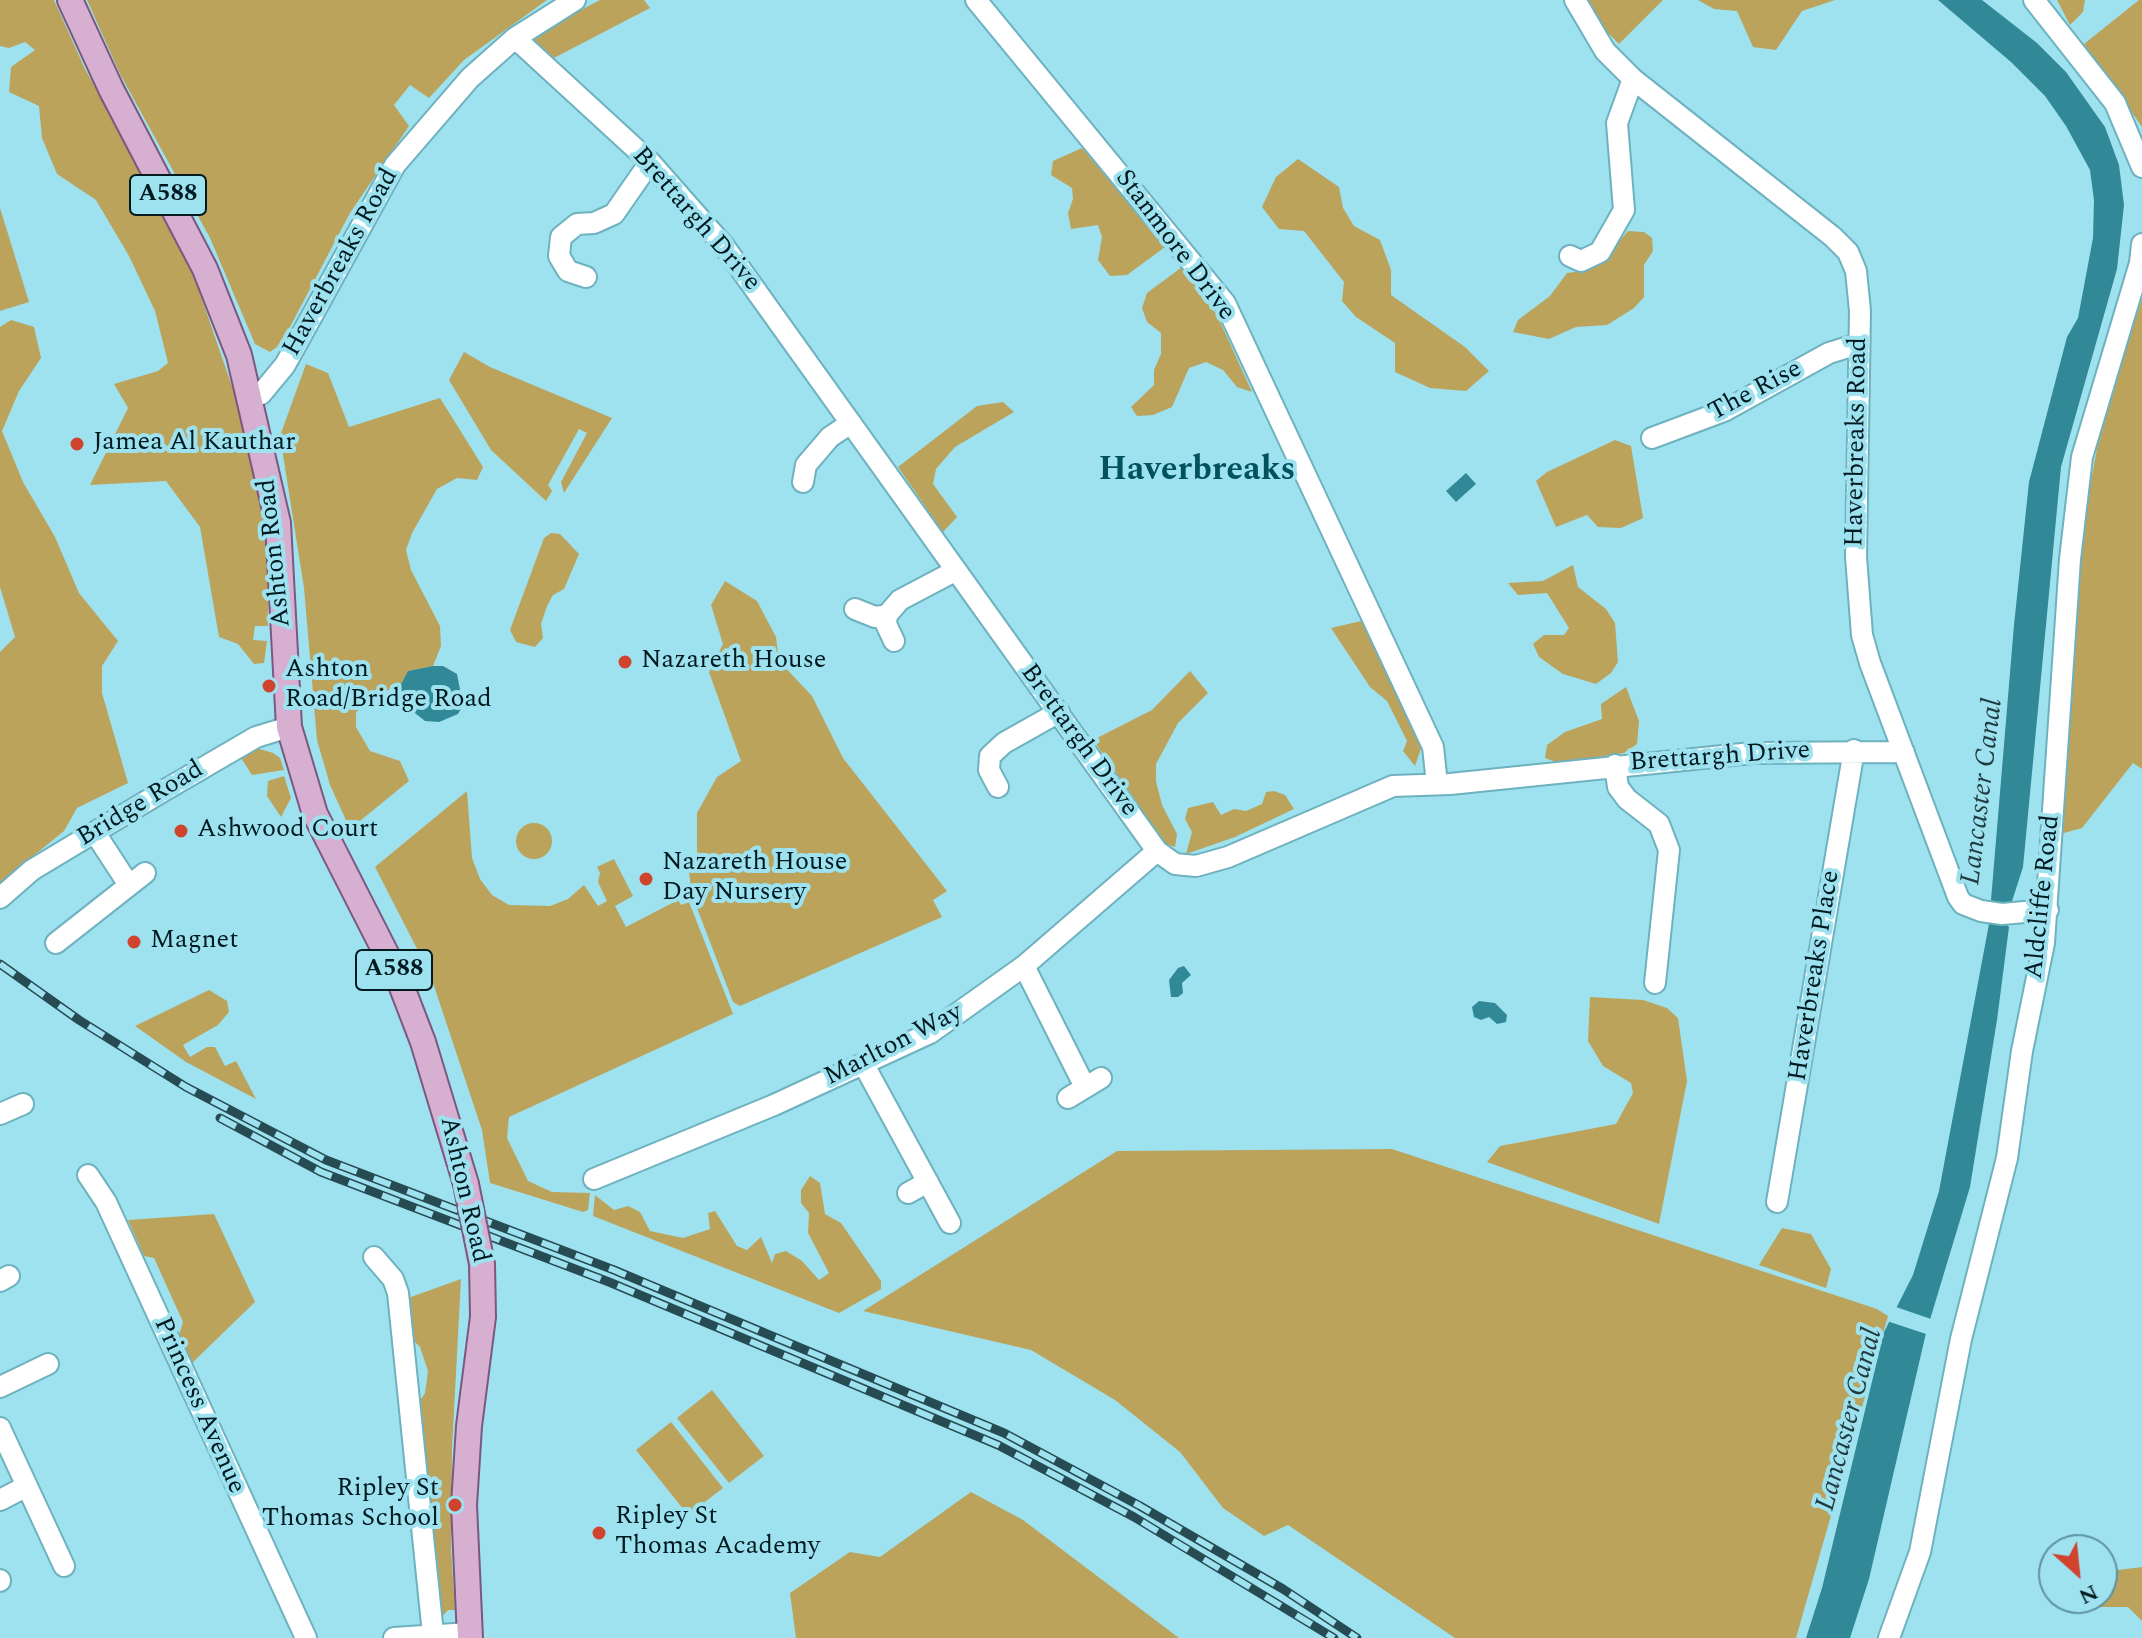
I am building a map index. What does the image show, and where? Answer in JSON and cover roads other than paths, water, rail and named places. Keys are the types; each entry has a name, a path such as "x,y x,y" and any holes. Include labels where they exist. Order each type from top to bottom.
{"main road":[{"name":"Ashton Road","path":"70,0 111,89 205,269 239,355 278,523 289,727 315,814 398,977 466,1184 482,1264 483,1317 465,1485 470,1636"}],"street":[{"name":"Haverbreaks Road","path":"250,397 261,394 285,365 395,165 470,78 515,38 575,0"},
{"name":"Stanmore Drive","path":"976,0 1225,303 1433,747 1437,784"},
{"name":"Haverbreaks Road","path":"1575,0 1605,51 1633,79 1848,252 1856,271 1860,311 1856,557 1862,635 1958,897 1963,904 1981,911 2002,914 2048,910"},
{"path":"2034,0 2115,103 2142,167"},
{"name":"Brettargh Drive","path":"515,38 650,162 724,246 1157,851 1175,864 1196,866 1270,840 1370,793 1393,786 1752,753 1904,752"},
{"path":"1570,256 1581,261 1600,252 1624,210 1617,123 1633,79"},
{"path":"586,277 568,271 559,256 561,237 577,224 594,223 614,214 650,162"},
{"name":"Aldcliffe Road","path":"1889,1638 1920,1552 1961,1339 2007,1158 2048,910 2070,559 2082,457 2140,263 2142,244"},
{"name":"The Rise","path":"1652,438 1724,411 1829,353 1858,344"},
{"path":"799,468 830,437 851,423"},
{"path":"894,641 886,624 887,615 900,600 955,571"},
{"path":"855,609 875,617 887,615"},
{"path":"998,787 989,770 990,756 1004,743 1059,712"},
{"name":"Bridge Road","path":"0,898 32,870 256,737 289,727"},
{"name":"Haverbreaks Place","path":"1777,1202 1854,750"},
{"path":"1615,765 1618,787 1627,799 1659,824 1669,850 1655,983"},
{"path":"56,943 137,879 95,833"},
{"name":"Marlton Way","path":"600,1183 930,1033 1024,966 1157,851"},
{"path":"1024,966 1085,1088"},
{"path":"864,1065 950,1223"},
{"path":"0,1114 23,1104"},
{"name":"Princess Avenue","path":"88,1175 106,1202 306,1638"},
{"path":"908,1193 928,1182"},
{"path":"374,1257 393,1279 398,1293 433,1634"},
{"path":"0,1387 48,1364"},
{"path":"0,1428 64,1566"},
{"path":"0,1500 27,1486"},
{"path":"394,1638 433,1634 470,1636"}],"water":[{"path":"1938,0 1982,0 2037,43 2066,72 2105,127 2119,165 2124,205 2117,269 2061,467 2023,867 2005,923 2009,927 1997,1020 1970,1187 1926,1333 1869,1579 1850,1638 1806,1638 1822,1588 1884,1332 1913,1275 1939,1191 1989,924 2029,482 2067,337 2078,318 2093,238 2094,200 2090,170 2066,126 2045,96 2011,62"},
{"path":"1466,473 1476,484 1456,502 1446,491"},
{"path":"443,666 457,674 463,705 458,714 439,722 425,721 406,706 399,688 408,671"},
{"path":"1184,966 1191,975 1182,983 1183,993 1171,997 1169,980 1178,968"},
{"path":"1479,1001 1495,1003 1507,1015 1506,1022 1497,1024 1489,1017 1481,1020 1474,1017 1472,1007"}],"railway":[{"path":"0,964 79,1020 186,1087 326,1160 614,1270 1004,1433 1140,1506 1283,1589 1357,1638"},
{"path":"220,1118 321,1172 609,1282 998,1445 1134,1517 1334,1638"}],"place":[{"name":"Jamea Al Kauthar","path":"77,444"},
{"name":"Nazareth House","path":"625,662"},
{"name":"Ashton Road/Bridge Road","path":"269,686"},
{"name":"Ashwood Court","path":"181,831"},
{"name":"Nazareth House Day Nursery","path":"646,879"},
{"name":"Magnet","path":"134,942"},
{"name":"Ripley St Thomas School","path":"455,1505"},
{"name":"Ripley St Thomas Academy","path":"599,1533"}],"district":[{"name":"Haverbreaks","path":"1197,472"}],"water label":[{"name":"Lancaster Canal","path":"1984,792"},
{"name":"Lancaster Canal","path":"1851,1420"}]}
